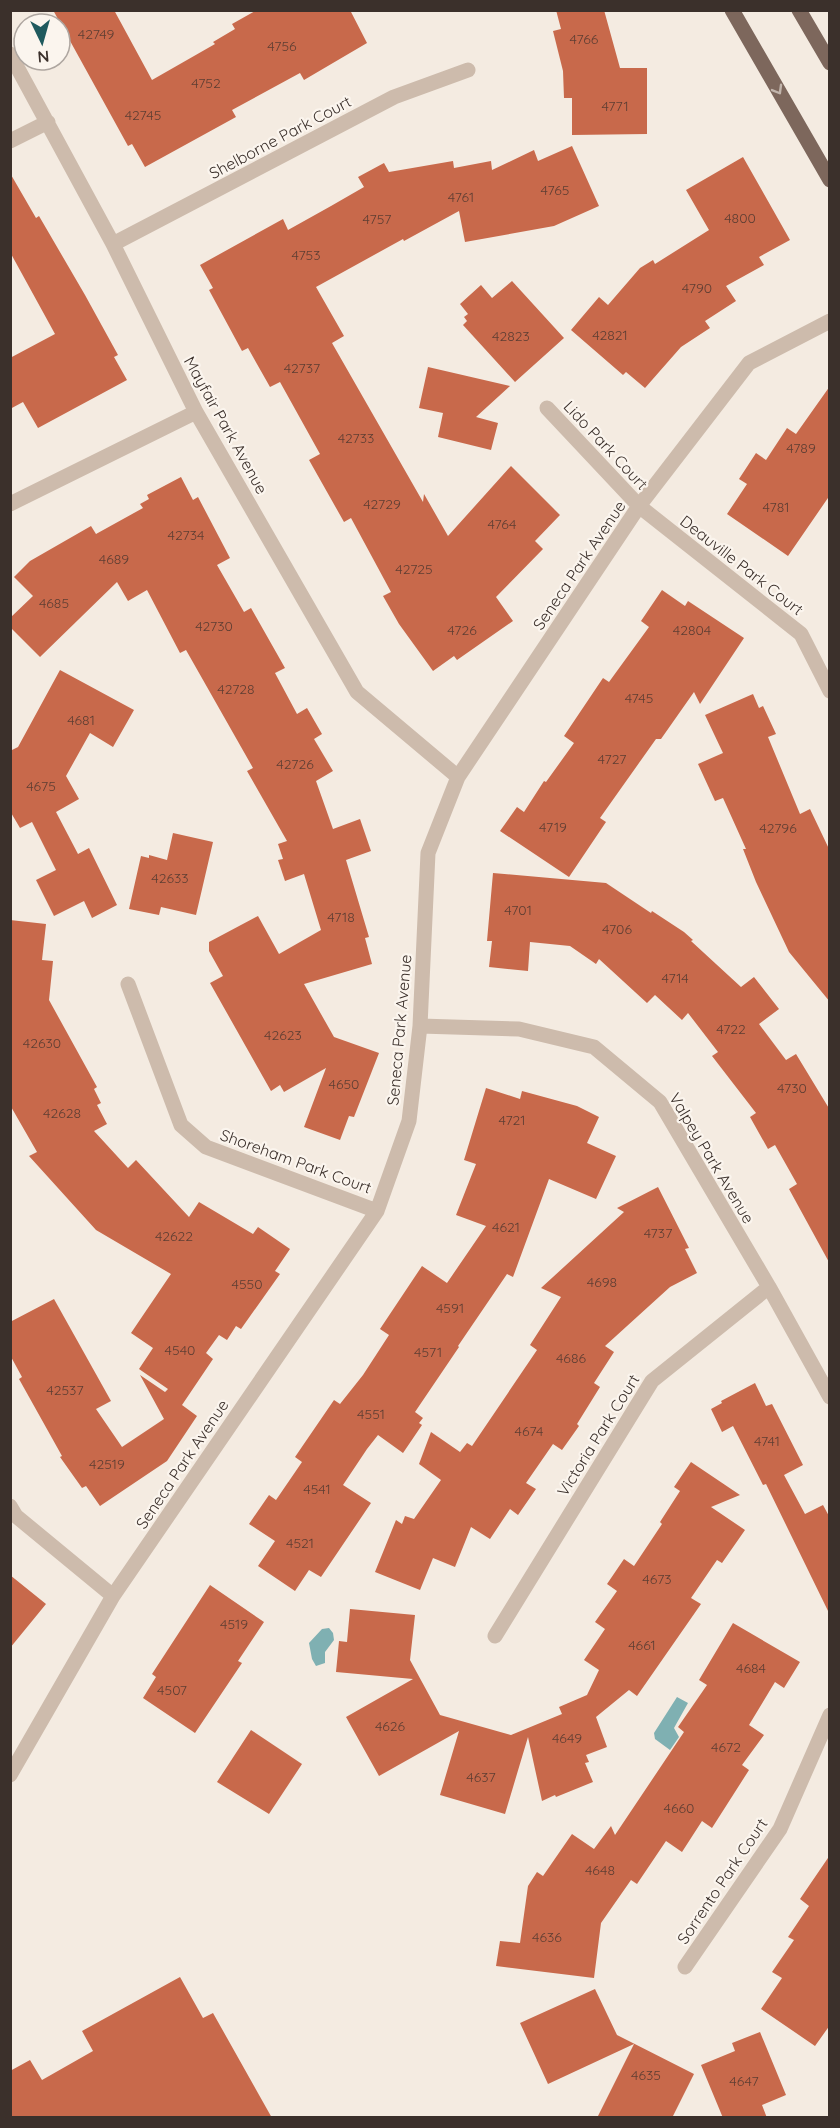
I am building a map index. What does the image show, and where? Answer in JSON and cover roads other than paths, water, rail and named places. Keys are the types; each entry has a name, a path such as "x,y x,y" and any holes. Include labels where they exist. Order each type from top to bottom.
{"main road":[{"path":"732,10 830,180"},
{"path":"799,10 830,63"}],"street":[{"name":"Mayfair Park Avenue","path":"10,54 113,244 196,412 357,692 458,777"},
{"name":"Shelborne Park Court","path":"113,244 394,97 468,70"},
{"path":"10,141 48,122"},
{"name":"Seneca Park Avenue","path":"10,1775 113,1596 377,1211 409,1121 420,1026 428,853 458,777 639,506 748,363 830,321"},
{"name":"Lido Park Court","path":"547,408 639,506"},
{"path":"10,504 196,412"},
{"name":"Deauville Park Court","path":"639,506 801,634 830,692"},
{"name":"Shoreham Park Court","path":"128,984 181,1125 206,1147 377,1211"},
{"name":"Valpey Park Avenue","path":"420,1026 519,1029 594,1047 660,1102 769,1287 830,1397"},
{"name":"Victoria Park Court","path":"495,1636 652,1381 769,1287"},
{"path":"10,1506 16,1516 113,1596"},
{"name":"Sorrento Park Court","path":"685,1967 780,1829 830,1715"}],"water":[{"path":"329,1628 334,1640 325,1652 325,1663 316,1666 309,1643 322,1629"},
{"path":"677,1697 688,1703 674,1728 679,1737 670,1750 655,1739 654,1733"}]}
